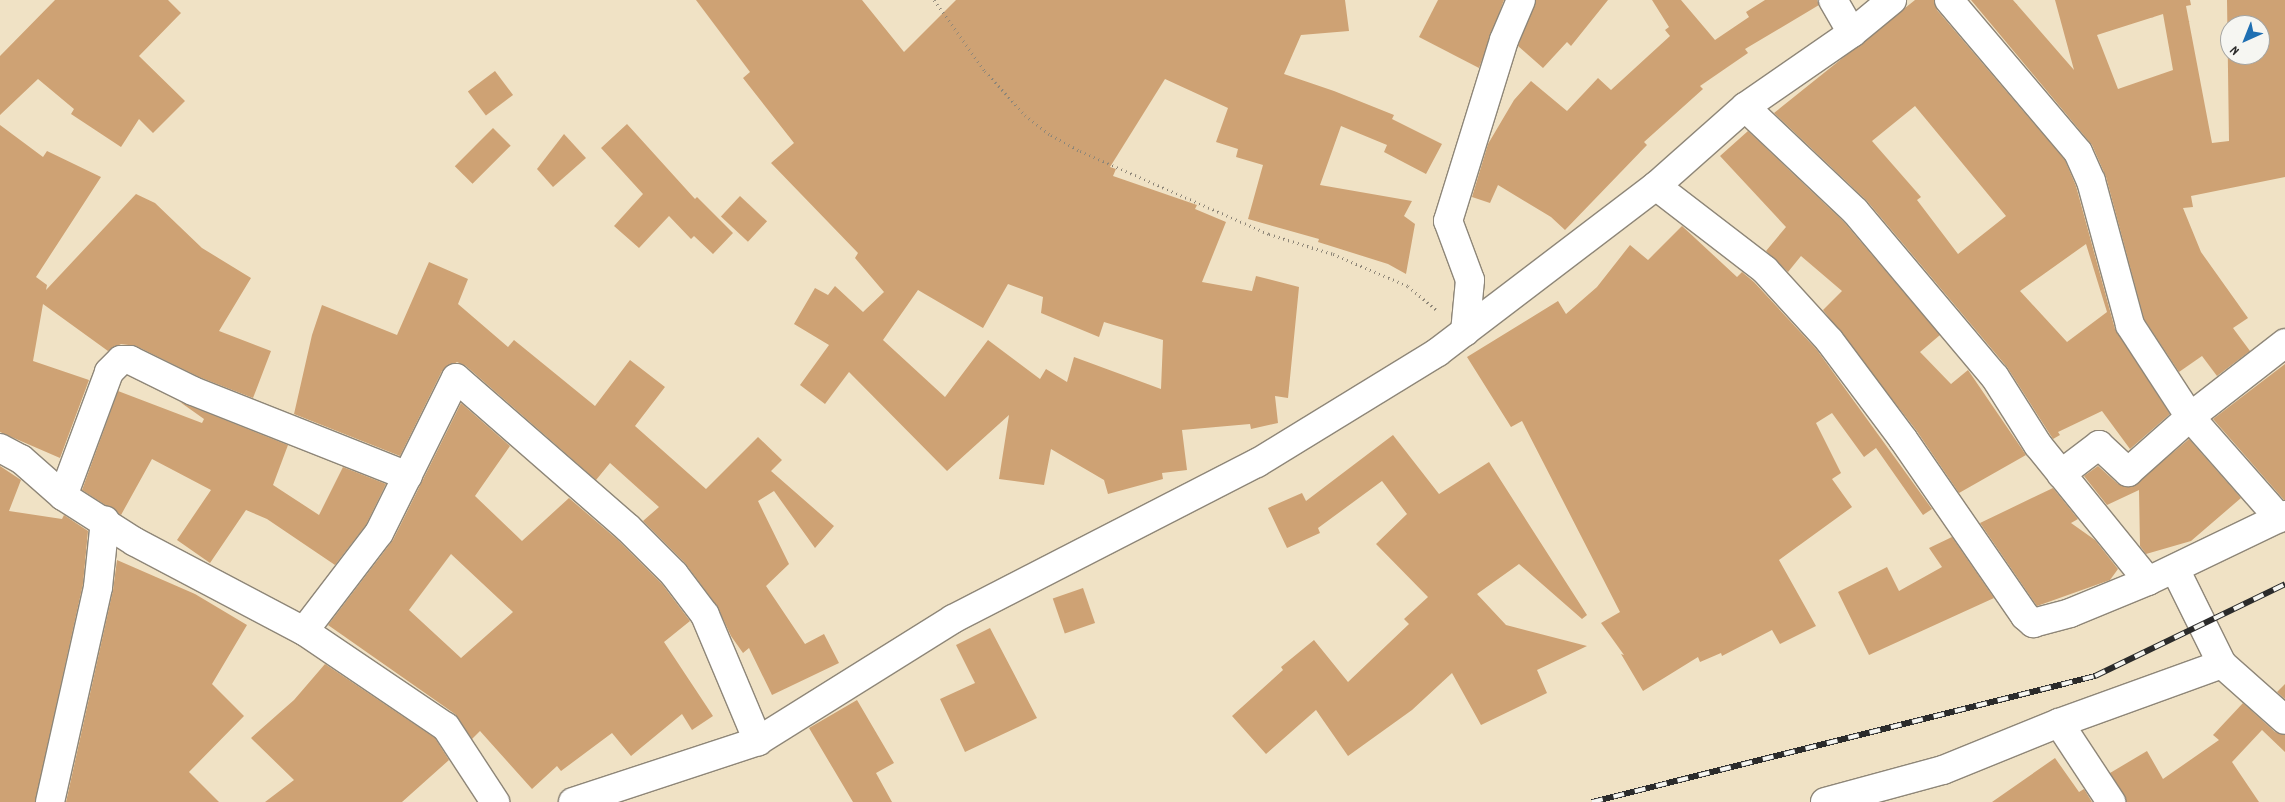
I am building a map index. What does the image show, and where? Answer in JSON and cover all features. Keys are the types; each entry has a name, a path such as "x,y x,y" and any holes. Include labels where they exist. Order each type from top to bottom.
{"street":[{"path":"1465,332 1470,280 1448,221 1504,40 1520,0"},
{"path":"1833,0 1852,33"},
{"path":"573,802 758,741 953,619 1257,463 1438,352 1656,186 1745,107 1852,33 1892,0"},
{"path":"1656,186 1765,270 1829,340 1904,439 2025,616 2033,623 2070,613 2148,581 2282,517 2190,417 2130,325 2091,181 2078,152 1949,0"},
{"path":"1745,107 1854,212 1995,377 2038,445 2148,581"},
{"path":"2061,474 2099,445 2128,472 2190,417 2285,343"},
{"path":"63,496 109,372 121,360 130,360 192,391 408,476"},
{"path":"304,631 379,533 456,378 628,528 674,574 705,615 758,741"},
{"path":"0,448 21,459 63,496 105,520 135,542 304,631 446,727 495,802"},
{"path":"50,802 98,587 105,520"},
{"path":"2175,569 2222,664 2285,720"},
{"path":"1825,802 1943,770 2059,723 2222,664"},
{"path":"2059,723 2111,802"}],"path":[{"path":"934,0 985,71 1025,115 1051,135 1080,151 1269,234 1333,254 1408,286 1439,312 1438,352"}],"building":[{"path":"55,0 168,0 181,13 139,56 185,101 153,133 139,119 121,147 71,114 74,109 38,79 0,115 0,56"},
{"path":"696,0 862,0 904,52 956,0 1345,0 1349,31 1301,35 1284,74 1334,91 1394,115 1392,119 1442,144 1426,174 1384,152 1387,145 1341,126 1320,185 1412,201 1404,216 1415,224 1406,274 1388,264 1318,242 1319,239 1248,219 1263,165 1236,157 1238,149 1216,142 1228,108 1165,79 1110,167 1116,169 1113,176 1197,205 1195,209 1226,222 1202,282 1252,291 1256,276 1299,287 1288,398 1275,396 1278,423 1251,429 1250,424 1182,430 1187,470 1162,473 1163,479 1108,494 1104,480 1051,449 1044,485 999,479 1009,415 947,471 849,372 825,404 800,385 829,345 794,324 815,288 828,295 835,286 863,312 884,292 855,258 858,253 771,163 794,143 743,78 750,72","holes":["1008,284 1043,297 1041,313 1099,337 1104,322 1163,340 1161,389 1074,357 1067,382 1046,369 1040,379 988,340 945,397 883,340 918,290 983,328"]},
{"path":"1438,0 1504,0 1479,68 1419,37"},
{"path":"1536,0 1608,0 1571,46 1567,42 1543,68 1518,46"},
{"path":"1652,0 1681,0 1715,40 1749,17 1746,12 1765,0 1817,0 1819,5 1745,49 1748,53 1700,86 1703,89 1644,142 1647,145 1565,230 1551,217 1498,185 1490,203 1472,197 1488,144 1514,100 1531,81 1567,111 1598,78 1611,90 1670,36 1665,30 1669,27"},
{"path":"1915,0 1934,0 1937,10 2065,160 2076,186 2115,329 2170,414 2130,449 2102,411 2058,432 2060,435 2053,439 2007,367 1867,201 1774,113","holes":["1915,106 2006,216 1958,254 1917,200 1921,197 1872,141","2086,244 2107,312 2067,342 2020,291"]},
{"path":"1971,0 2013,0 2074,70 2055,0 2190,0 2191,5 2186,6 2212,143 2229,141 2228,65 2270,65 2270,15 2227,15 2227,0 2285,0 2285,177 2191,196 2193,207 2183,208 2201,252 2248,318 2233,328 2250,351 2217,376 2202,356 2179,372 2144,319 2106,177 2092,145","holes":["2163,14 2173,70 2118,89 2097,35"]},
{"path":"495,71 513,95 486,115 468,91"},
{"path":"627,124 695,199 697,197 733,233 713,254 694,236 691,239 669,216 639,248 614,226 643,194 601,148"},
{"path":"0,125 43,157 47,151 101,177 36,277 47,285 46,290 136,194 155,203 202,248 251,278 219,331 271,351 253,398 199,377 136,346 121,344 108,351 43,304 33,361 89,380 60,458 0,432"},
{"path":"493,128 511,146 472,184 455,166"},
{"path":"1748,131 1844,222 1940,335 1920,352 1951,384 1968,370 2026,455 1959,493 1916,430 1823,310 1842,291 1801,256 1788,272 1766,251 1786,227 1720,156"},
{"path":"564,134 586,158 553,187 537,169"},
{"path":"740,196 767,221 748,242 721,216"},
{"path":"1682,226 1737,277 1742,272 1754,282 1817,350 1932,509 1923,515 1876,448 1864,457 1832,413 1816,423 1841,473 1832,479 1852,507 1779,560 1816,626 1780,644 1772,630 1722,656 1721,653 1700,662 1698,657 1643,691 1621,654 1624,655 1601,623 1620,612 1522,421 1511,427 1467,357 1558,301 1566,314 1597,287 1630,245 1648,260"},
{"path":"429,262 468,279 458,304 508,347 514,340 595,406 630,360 665,387 635,426 706,489 758,437 782,460 771,471 834,526 815,548 774,491 758,501 789,564 766,586 805,644 824,634 839,663 772,695 749,648 743,653 731,636 717,606 685,563 643,521 659,507 610,463 596,480 466,366 457,362 442,371 400,456 294,414 312,335 322,305 397,335"},
{"path":"2285,364 2285,500 2284,500 2213,419"},
{"path":"118,391 202,423 204,419 180,402 288,445 273,485 319,515 343,467 386,484 366,525 335,565 267,519 246,510 210,563 177,540 211,490 152,459 121,515 82,490"},
{"path":"461,403 510,446 475,496 522,541 569,498 619,541 662,584 690,621 664,642 713,716 692,730 682,714 631,756 612,733 561,771 557,766 532,789 480,731 472,739 455,714 328,625 393,540","holes":["451,554 513,612 461,658 409,610"]},
{"path":"1393,435 1439,494 1489,462 1587,615 1582,619 1519,564 1477,594 1506,625 1587,646 1537,670 1547,693 1481,725 1452,673 1412,710 1348,756 1316,710 1266,754 1232,716 1283,670 1281,667 1314,640 1348,682 1409,624 1404,619 1428,597 1376,544 1407,514 1382,481 1318,528 1320,533 1287,548 1268,508 1302,493 1306,501"},
{"path":"2189,439 2241,498 2191,541 2146,554 2140,546 2139,490 2107,505 2084,476 2098,466 2118,484 2132,487"},
{"path":"0,466 21,480 9,511 62,519 64,515 88,531 83,584 35,802 0,802"},
{"path":"2053,488 2078,519 2071,523 2095,540 2118,569 2110,580 2037,606 1980,523"},
{"path":"1952,537 1994,598 1869,655 1838,592 1887,567 1899,591 1942,567 1929,548"},
{"path":"117,560 195,594 247,625 212,684 244,716 189,772 219,802 66,802 113,590"},
{"path":"1083,588 1095,623 1065,633 1053,598"},
{"path":"990,628 1037,718 965,752 940,699 975,683 956,645"},
{"path":"325,664 435,738 449,760 402,802 265,802 294,780 251,738 294,700"},
{"path":"2285,684 2285,699 2277,692"},
{"path":"857,700 894,763 876,773 892,802 853,802 809,728"},
{"path":"2243,703 2275,732 2285,735 2285,752 2262,730 2232,762 2259,802 2126,802 2110,773 2147,751 2163,779 2219,740 2213,735"},
{"path":"2055,758 2079,792 2084,789 2092,802 1992,802"}],"railway":[{"path":"1592,802 2095,676 2285,584"}]}
